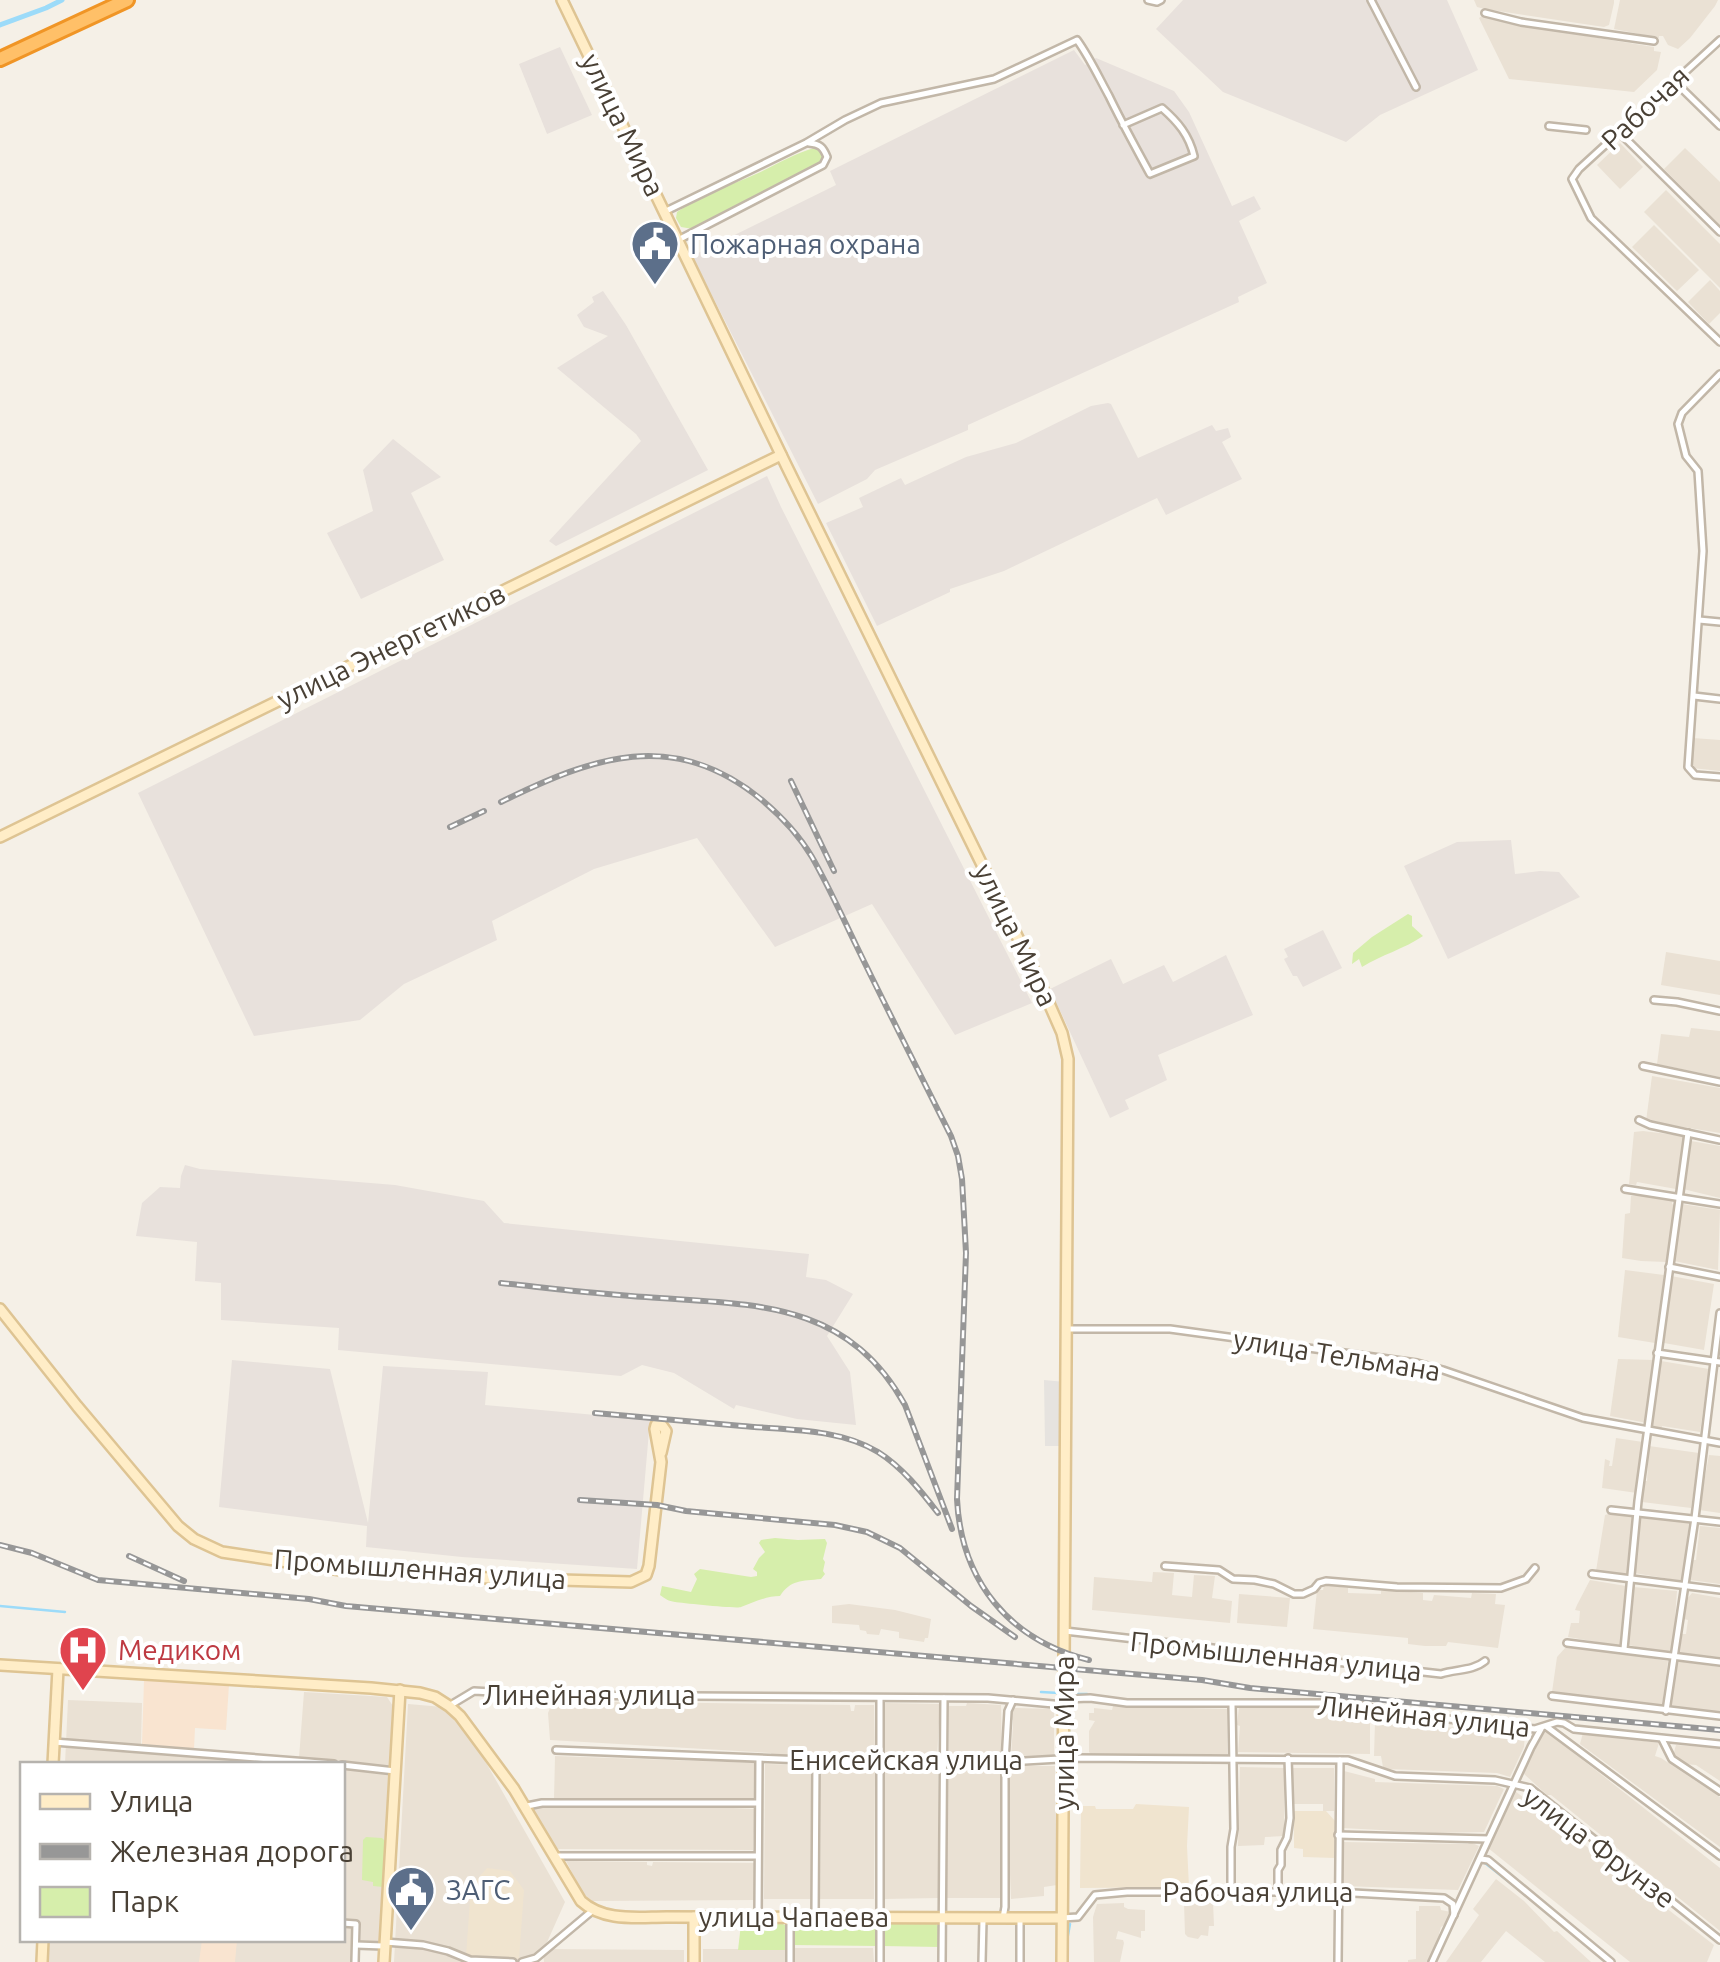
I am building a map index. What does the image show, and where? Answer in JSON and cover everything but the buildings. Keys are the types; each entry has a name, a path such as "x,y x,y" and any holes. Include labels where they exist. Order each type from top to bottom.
{"highway":[{"path":"0,50 109,0"},
{"path":"0,59 127,0"}],"main road":[{"name":"улица Мира","path":"562,0 1062,1033 1068,1058 1062,1962"},
{"name":"улица Энергетиков","path":"0,837 781,455"},
{"name":"Промышленная улица","path":"0,1309 178,1526 194,1539 230,1554 341,1570 631,1582 646,1575 649,1566 661,1453"},
{"name":"Линейная улица","path":"0,1665 400,1690 434,1697 449,1706"},
{"path":"53,1762 58,1669"},
{"path":"384,1962 400,1690"},
{"path":"449,1706 502,1770 581,1901 592,1910"},
{"name":"улица Чапаева","path":"592,1910 616,1917 1062,1918"},
{"path":"694,1917 694,1962"}],"street":[{"path":"1148,0 1159,1"},
{"path":"1371,0 1416,87"},
{"path":"1485,13 1654,41"},
{"path":"664,212 880,103 994,79 1078,40 1123,125 1150,174 1194,156 1178,122 1162,108 1123,125"},
{"name":"Рабочая","path":"1720,40 1572,179 1592,218 1720,342"},
{"path":"1674,81 1720,126"},
{"path":"1550,126 1586,130"},
{"path":"1620,133 1720,232"},
{"path":"678,240 823,165 827,157 823,148 806,143"},
{"path":"1720,374 1682,413 1678,424 1686,456 1698,470 1703,550 1688,767 1695,774 1720,777"},
{"path":"1699,620 1720,622"},
{"path":"1694,696 1720,699"},
{"path":"1654,1000 1720,1011"},
{"path":"1643,1066 1720,1082"},
{"path":"1639,1120 1720,1140"},
{"path":"1624,1649 1648,1431 1688,1133"},
{"path":"1625,1189 1720,1204"},
{"path":"1669,1267 1720,1277"},
{"path":"1666,1712 1718,1362 1720,1313"},
{"name":"улица Тельмана","path":"1066,1329 1170,1329 1416,1363 1576,1416 1720,1444"},
{"path":"1658,1353 1718,1362"},
{"path":"1610,1510 1720,1522"},
{"path":"1165,1566 1219,1570 1233,1580 1274,1584 1294,1594 1303,1594 1326,1581 1398,1587 1501,1588 1526,1579 1535,1568"},
{"path":"1592,1574 1720,1590"},
{"name":"Промышленная улица","path":"1065,1631 1442,1674 1477,1668 1485,1661"},
{"path":"1567,1643 1720,1662"},
{"name":"Линейная улица","path":"449,1706 474,1691 1064,1702 1090,1698 1126,1703 1232,1705 1348,1703 1415,1719 1544,1728 1558,1722 1574,1728 1720,1744"},
{"path":"1552,1696 1720,1716"},
{"path":"880,1698 880,1962"},
{"path":"942,1962 944,1698"},
{"path":"1003,1918 1005,1762 1008,1711 1013,1700"},
{"path":"1231,1891 1232,1705"},
{"path":"1432,1962 1514,1783 1544,1728 1720,1856"},
{"path":"1662,1739 1672,1759 1720,1791"},
{"path":"54,1742 309,1762"},
{"name":"Енисейская улица","path":"556,1750 878,1762 1288,1758 1352,1761"},
{"path":"1278,1892 1281,1850 1290,1818 1288,1758"},
{"name":"Енисейская улица","path":"758,1917 760,1759"},
{"path":"1338,1962 1340,1760"},
{"path":"815,1918 816,1761"},
{"name":"улица Фрунзе","path":"1352,1761 1395,1776 1495,1780 1530,1788 1720,1940"},
{"path":"345,1765 396,1771"},
{"path":"526,1806 758,1803"},
{"path":"1338,1835 1488,1839"},
{"path":"555,1858 757,1856"},
{"path":"1479,1859 1488,1860 1611,1962"},
{"name":"Рабочая улица","path":"1062,1918 1080,1920 1092,1897 1100,1893 1231,1891 1444,1898 1453,1904 1454,1915"},
{"path":"522,1962 536,1960 592,1910"},
{"path":"790,1917 790,1962"},
{"path":"982,1962 984,1918"},
{"path":"1020,1918 1020,1962"},
{"path":"345,1923 356,1924 355,1962"},
{"path":"356,1946 423,1946 470,1960 513,1962"}],"shaded area":[{"path":"1183,0 1447,0 1478,70 1380,115 1346,142 1223,92 1156,29"},
{"path":"1474,0 1614,3 1609,25 1604,27 1485,9 1477,7"},
{"path":"1620,0 1718,0 1678,49 1668,45 1663,36 1614,29"},
{"path":"1479,18 1654,47 1654,51 1661,52 1657,70 1634,92 1509,79"},
{"path":"560,47 592,115 547,134 519,64"},
{"path":"1074,50 1085,65 1096,58 1174,91 1189,112 1232,206 1254,196 1261,209 1239,221 1267,283 1238,297 1239,302 875,470 867,479 818,504 692,256 836,185 830,171"},
{"path":"1620,143 1643,167 1620,189 1597,165"},
{"path":"1685,148 1720,182 1720,226 1664,169"},
{"path":"1666,190 1720,244 1720,288 1644,212"},
{"path":"1654,225 1699,270 1677,291 1632,247"},
{"path":"1710,280 1720,291 1720,313 1709,324 1688,302"},
{"path":"603,291 708,470 556,546 549,541 641,441 557,368 608,336 584,327 577,315 594,302 592,297"},
{"path":"1108,403 1138,458 1212,425 1216,431 1228,428 1231,437 1222,442 1242,479 1166,515 1157,498 1004,571 950,589 877,626 826,523 863,507 859,498 901,478 905,485 966,457 1016,443 1091,406"},
{"path":"393,439 441,477 411,493 444,560 361,599 327,533 373,511 363,470"},
{"path":"767,476 1032,1003 955,1035 872,904 775,947 697,838 594,869 492,921 497,940 404,984 360,1020 254,1036 138,793"},
{"path":"1693,738 1720,740 1720,771 1692,768"},
{"path":"1511,840 1515,874 1559,872 1580,897 1448,959 1404,866 1457,842"},
{"path":"1323,930 1342,968 1303,987 1284,959 1288,957 1284,949"},
{"path":"1666,952 1720,961 1720,995 1661,985"},
{"path":"1226,955 1253,1015 1158,1055 1167,1080 1125,1100 1129,1109 1110,1118 1050,989 1111,959 1123,984 1164,965 1173,982"},
{"path":"1691,1028 1720,1031 1720,1077 1657,1064 1661,1034 1689,1037"},
{"path":"1652,1076 1720,1088 1720,1133 1646,1121"},
{"path":"1634,1132 1684,1136 1676,1189 1629,1184"},
{"path":"1691,1141 1720,1146 1720,1198 1683,1189"},
{"path":"185,1165 395,1185 484,1201 504,1223 809,1254 806,1277 826,1280 853,1294 827,1336 850,1372 856,1425 797,1419 736,1405 734,1409 674,1373 642,1365 621,1376 338,1350 339,1328 221,1320 221,1283 195,1281 197,1242 136,1236 142,1203 160,1187 180,1188"},
{"path":"1631,1196 1673,1199 1666,1262 1622,1258 1625,1214 1630,1213"},
{"path":"1682,1204 1720,1210 1718,1270 1674,1261"},
{"path":"1625,1270 1664,1275 1655,1343 1618,1337"},
{"path":"1671,1276 1714,1284 1704,1350 1664,1343"},
{"path":"1618,1359 1654,1360 1647,1423 1610,1416"},
{"path":"232,1360 330,1369 368,1523 383,1366 488,1372 485,1405 650,1420 637,1569 366,1547 367,1526 219,1507"},
{"path":"1661,1361 1709,1369 1700,1432 1652,1428"},
{"path":"1044,1380 1065,1382 1066,1446 1045,1446"},
{"path":"1616,1438 1643,1442 1637,1493 1602,1488 1605,1459 1612,1466"},
{"path":"1649,1446 1699,1453 1691,1508 1642,1502"},
{"path":"1709,1455 1720,1456 1720,1513 1699,1510"},
{"path":"1614,1512 1636,1516 1629,1575 1596,1571 1605,1515"},
{"path":"1641,1516 1689,1523 1682,1581 1634,1573"},
{"path":"1700,1526 1720,1528 1720,1584 1690,1580"},
{"path":"1153,1572 1174,1573 1172,1595 1192,1597 1194,1575 1215,1576 1212,1598 1232,1601 1230,1623 1092,1610 1094,1577 1152,1582"},
{"path":"1590,1580 1626,1586 1620,1646 1568,1637 1571,1623 1579,1623 1580,1611 1575,1610"},
{"path":"1324,1585 1348,1588 1348,1593 1423,1593 1423,1600 1432,1601 1434,1595 1471,1598 1472,1593 1496,1594 1495,1604 1505,1605 1498,1648 1448,1642 1446,1646 1425,1646 1408,1644 1408,1638 1313,1629 1317,1590 1323,1590"},
{"path":"1633,1587 1677,1591 1670,1652 1648,1651 1627,1644"},
{"path":"1692,1593 1720,1598 1720,1657 1680,1653 1688,1620 1684,1619 1687,1599"},
{"path":"1239,1594 1290,1598 1287,1627 1237,1623"},
{"path":"849,1604 931,1619 928,1638 924,1642 899,1638 899,1632 881,1629 879,1635 867,1634 859,1625 832,1623 832,1606"},
{"path":"1566,1647 1668,1661 1662,1706 1552,1692 1557,1657"},
{"path":"1676,1661 1720,1667 1720,1714 1670,1708"},
{"path":"144,1680 229,1685 226,1730 195,1728 194,1749 142,1744"},
{"path":"304,1692 387,1697 393,1706 380,1945 361,1944 361,1924 345,1923 345,1762 65,1762 68,1700 142,1703 141,1744 299,1758"},
{"path":"553,1701 850,1705 851,1711 855,1705 874,1705 875,1758 799,1757 550,1740 548,1713"},
{"path":"886,1703 940,1704 937,1757 885,1759"},
{"path":"408,1704 443,1707 476,1745 565,1902 544,1949 684,1950 684,1962 544,1962 543,1950 534,1962 394,1962"},
{"path":"1001,1705 1002,1757 949,1756 949,1706"},
{"path":"1113,1706 1227,1709 1227,1754 1091,1754 1089,1731 1095,1721 1089,1720 1089,1713 1094,1713 1094,1708 1112,1710"},
{"path":"1239,1707 1370,1711 1370,1754 1238,1752"},
{"path":"1014,1708 1054,1709 1054,1757 1011,1756 1010,1719"},
{"path":"1375,1722 1525,1733 1524,1747 1510,1777 1497,1773 1386,1769 1381,1756 1374,1756"},
{"path":"1546,1731 1720,1868 1720,1931 1523,1773"},
{"path":"1583,1733 1659,1743 1655,1756 1720,1797 1720,1847 1580,1744"},
{"path":"1676,1745 1720,1748 1720,1781 1673,1756"},
{"path":"555,1756 756,1763 755,1798 554,1799"},
{"path":"765,1764 811,1765 811,1899 764,1899"},
{"path":"821,1765 875,1766 874,1899 820,1899"},
{"path":"884,1766 938,1766 938,1898 884,1899"},
{"path":"947,1766 1001,1766 1000,1898 946,1898"},
{"path":"1008,1766 1055,1766 1057,1885 1044,1887 1044,1896 1011,1899"},
{"path":"1240,1767 1284,1768 1284,1836 1265,1837 1264,1845 1238,1846"},
{"path":"1293,1768 1334,1768 1334,1811 1323,1811 1323,1804 1293,1804"},
{"path":"1344,1771 1375,1782 1504,1789 1484,1832 1342,1828"},
{"path":"1515,1791 1714,1945 1707,1962 1630,1962 1488,1848"},
{"path":"1136,1804 1189,1807 1189,1887 1080,1888 1081,1806 1133,1809"},
{"path":"533,1808 755,1809 753,1850 556,1849"},
{"path":"1294,1811 1326,1811 1335,1821 1335,1858 1303,1857 1303,1849 1294,1848"},
{"path":"1342,1842 1470,1842 1479,1846 1458,1890 1343,1886"},
{"path":"566,1861 647,1862 652,1866 653,1862 755,1863 754,1900 592,1901 583,1893"},
{"path":"487,1868 510,1871 524,1890 519,1959 466,1956 471,1886"},
{"path":"1496,1879 1591,1962 1545,1962 1506,1931 1481,1962 1446,1962 1479,1915 1473,1909"},
{"path":"1213,1902 1214,1926 1209,1926 1208,1936 1188,1937 1184,1903"},
{"path":"1124,1903 1128,1909 1145,1910 1145,1931 1141,1931 1141,1938 1118,1931 1116,1939 1124,1943 1120,1962 1094,1962 1093,1917 1097,1904"},
{"path":"1419,1906 1440,1906 1441,1910 1451,1912 1428,1962 1408,1962 1416,1959"},
{"path":"345,1926 352,1926 351,1962 47,1962 48,1942 345,1942"},
{"path":"202,1942 237,1942 235,1962 199,1962"},
{"path":"792,1948 873,1948 874,1962 792,1962"},
{"path":"703,1949 786,1949 786,1962 703,1962"}],"green space":[{"path":"819,149 822,164 693,229 681,227 676,218 677,212 696,201"},
{"path":"1408,914 1412,916 1412,926 1423,936 1362,967 1359,959 1352,964 1353,953"},
{"path":"775,1538 825,1539 825,1574 821,1579 797,1582 780,1596 741,1607 675,1602 660,1595 662,1586 691,1592 697,1579 694,1574 700,1569 757,1576 753,1569 765,1552 759,1543"},
{"path":"366,1837 385,1841 383,1887 362,1880"},
{"path":"776,1921 787,1926 787,1950 738,1950 741,1924"},
{"path":"796,1921 873,1922 877,1946 792,1945"},
{"path":"885,1922 935,1923 940,1947 882,1946"}],"waterway":[{"path":"0,25 62,0"},
{"path":"0,1606 65,1612"},
{"path":"1041,1692 1059,1693"},
{"path":"1069,1694 1087,1694"},
{"path":"1069,1704 1069,1755"},
{"path":"1067,1775 1068,1767"},
{"path":"1067,1793 1067,1842"},
{"path":"1067,1846 1067,1913"},
{"path":"1485,1863 1531,1899"},
{"path":"1537,1904 1606,1962"},
{"path":"1066,1946 1070,1924"}],"railway":[{"path":"501,802 601,762 665,757 697,763 729,777 769,806 807,849 958,1156 966,1253 957,1499 968,1556 979,1581 1013,1622 1035,1638 1089,1660"},
{"path":"791,781 834,871"},
{"path":"450,827 484,811"},
{"path":"501,1283 723,1302 793,1314 825,1326 855,1345 881,1370 905,1405 952,1529"},
{"path":"595,1413 846,1438 878,1452 895,1465 938,1513"},
{"path":"580,1500 657,1505 867,1532 900,1548 1015,1637"},
{"path":"0,1545 32,1553 98,1580 309,1599 346,1606 1202,1680 1250,1688 1720,1730"},
{"path":"129,1556 184,1581"}],"place":[{"name":"Пожарная охрана","path":"655,286"},
{"name":"Медиком","path":"83,1692"},
{"name":"ЗАГС","path":"411,1932"}]}
